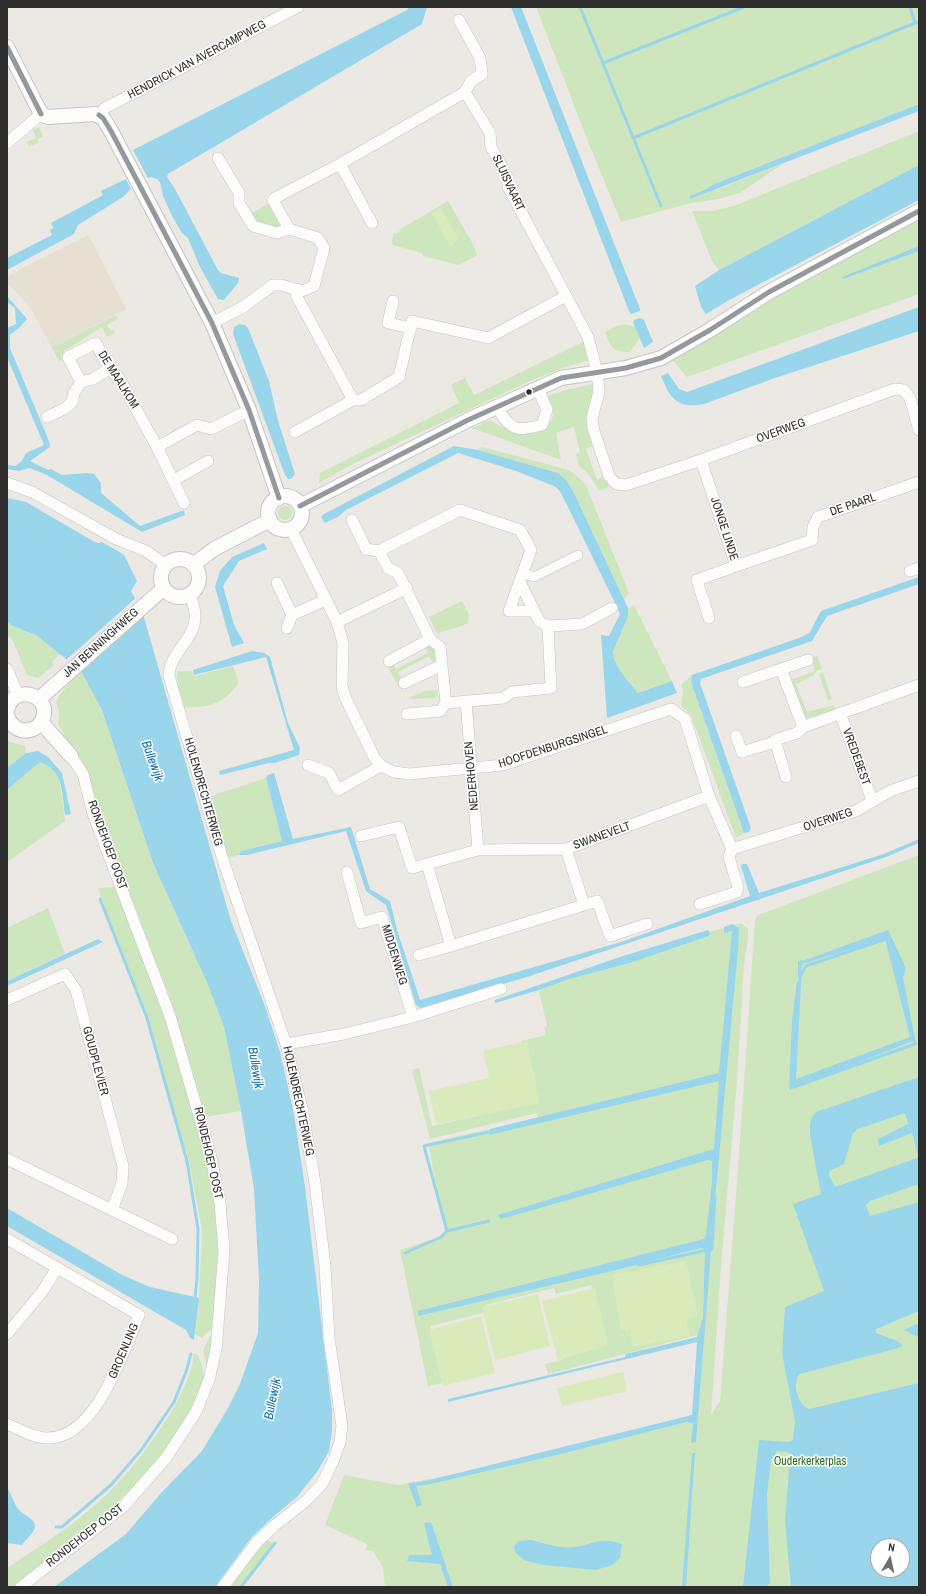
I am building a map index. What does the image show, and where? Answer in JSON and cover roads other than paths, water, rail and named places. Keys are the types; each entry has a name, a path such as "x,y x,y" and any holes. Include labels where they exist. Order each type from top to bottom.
{"street":[{"name":"HENDRICK VAN AVERCAMPWEG","path":"99,115 105,108 298,7"},
{"path":"289,229 273,200 275,198 340,164 465,92 471,81 482,74 480,58 459,20"},
{"path":"7,48 41,114 48,117 95,114 103,118 212,323 249,410 279,498"},
{"name":"SLUISVAART","path":"465,92 490,133 491,146 508,178 508,187 588,337 596,372 598,392 592,418 593,428 609,476 616,484"},
{"path":"7,143 41,114"},
{"path":"212,323 243,307 273,285 281,285 302,291 314,286 324,248 318,238 289,229 277,233 253,226 239,203 239,193 218,158"},
{"path":"340,164 372,223"},
{"path":"300,506 468,420 561,378 626,368 661,358 769,292 919,211"},
{"path":"297,289 296,295 353,400"},
{"path":"295,432 353,400 361,400 399,377 412,321 488,338 566,296"},
{"path":"393,302 388,323 411,328"},
{"name":"DE MAALKOM","path":"80,382 68,357 96,343 109,369 119,378 157,447 184,503"},
{"path":"47,417 66,408 72,402 74,393 80,382 93,379 109,369"},
{"path":"497,408 508,425 524,430 542,425 547,410 538,389"},
{"name":"OVERWEG","path":"616,484 626,485 701,460 895,389 904,390 910,398 919,430"},
{"path":"157,447 197,425 211,429 249,410"},
{"name":"JONGE LINDE","path":"701,460 736,566 697,580 708,618"},
{"path":"174,480 208,461"},
{"name":"DE PAARL","path":"736,566 812,540 813,527 818,517 919,482"},
{"path":"7,484 32,492 72,513 116,539 146,551 166,564"},
{"path":"289,497 294,499 300,506 302,513 301,518 299,523 291,529 278,529 270,520 268,511 270,505 279,498 289,497"},
{"path":"352,520 366,549 379,551 460,510 520,530 531,550 509,611 534,610"},
{"path":"193,565 214,549 270,520"},
{"path":"291,529 337,622 342,643 342,686 345,697 374,757 381,766 338,790 329,773 308,765"},
{"path":"379,551 388,568 398,573 430,639 440,647 446,703 440,711 407,714"},
{"path":"522,577 534,577 578,555"},
{"path":"177,559 193,565 196,570 198,580 194,590 190,594 184,596 173,595 164,588 161,576 166,564 177,559"},
{"path":"522,577 539,620 548,626 582,624 612,608"},
{"path":"277,583 292,615"},
{"name":"JAN BENNINGHWEG","path":"39,699 164,588"},
{"path":"337,622 406,588"},
{"name":"HOLENDRECHTERWEG","path":"190,594 195,612 194,626 172,664 169,672 170,681 223,860 286,1044 302,1108 315,1183 325,1266 329,1338 342,1426 340,1442 322,1484 307,1500 274,1526 257,1542 224,1587"},
{"path":"287,628 292,615 325,600"},
{"path":"446,703 503,698 512,692 551,688 548,626"},
{"path":"389,660 430,639"},
{"path":"743,682 808,660"},
{"path":"404,683 442,665"},
{"path":"7,669 18,695"},
{"path":"781,669 803,727"},
{"name":"VREDEBEST","path":"736,736 742,752 775,742 775,740 797,733 803,727 919,685"},
{"path":"7,710 9,703 18,695 25,694 33,695 39,699 44,710 41,722 37,727 27,731 16,728 9,723"},
{"name":"NEDERHOVEN","path":"466,701 478,850"},
{"name":"HOOFDENBURGSINGEL","path":"381,766 394,772 409,774 503,765 671,709 685,719 710,796 732,849 729,857 738,888 737,892 700,904"},
{"name":"VREDEBEST","path":"840,713 872,800"},
{"name":"RONDEHOEP OOST","path":"21,1587 123,1507 166,1458 196,1412 208,1380 216,1350 224,1251 220,1203 211,1157 170,1016 93,814 83,774 71,756 41,722"},
{"path":"775,742 786,778"},
{"name":"OVERWEG","path":"732,849 856,811 872,800 890,791 919,781"},
{"name":"SWANEVELT","path":"584,905 566,849 710,796"},
{"path":"362,836 399,826 412,868 478,850 566,849"},
{"path":"427,864 451,946"},
{"name":"MIDDENWEG","path":"347,872 362,923 382,917 413,1017"},
{"path":"418,955 597,901 610,936 647,924"},
{"name":"GOUDPLEVIER","path":"7,1000 65,974 76,990 123,1166 122,1183 112,1210"},
{"path":"286,1044 344,1034 413,1017 501,989"},
{"path":"7,1159 172,1239"},
{"name":"GROENLING","path":"7,1239 139,1315 107,1390 96,1406 78,1427 60,1437 46,1438 28,1434 7,1424"},
{"path":"7,1334 42,1292 57,1268"}],"water":[{"path":"409,7 427,7 422,24 168,174 167,177 175,189 218,270 221,273 239,278 238,283 224,300 218,299 200,267 188,238 182,233 172,216 163,196 160,182 151,177 148,178 133,150 407,10"},
{"path":"511,7 521,7 640,311 631,314 629,311"},
{"path":"919,104 919,111 690,199 690,196 714,184"},
{"path":"919,165 919,200 731,299 706,314 701,307 695,286 719,270"},
{"path":"126,179 131,189 123,197 78,225 74,234 7,270 7,258 52,235 50,230 53,228 51,223 103,195 101,191"},
{"path":"919,246 919,251 843,279 842,277"},
{"path":"7,296 27,319 10,335 10,348 49,441 50,447 30,461 62,475 87,473 94,474 101,483 101,493 140,526 184,510 185,515 142,532 47,475 30,468 19,471 7,469 7,465 15,466 22,461 26,453 44,445 7,357 7,328 16,324 15,308 7,302"},
{"path":"919,307 919,331 772,379 704,404 688,405 676,400 668,391 661,376 668,373 679,389 687,392"},
{"path":"640,318 644,320 653,342 644,348 633,322 634,320"},
{"path":"239,324 245,325 248,328 269,381 278,421 295,474 291,479 288,479 285,475 233,334 234,327"},
{"path":"454,446 478,450 558,473 566,480 573,491 628,608 628,617 613,651 619,668 638,693 672,681 677,693 607,718 601,635 609,636 620,614 565,501 559,490 554,486 516,471 458,453 346,510 338,517 325,523 321,517 324,514"},
{"name":"Bullewijk","path":"7,498 26,502 93,541 98,543 102,542 121,553 124,555 137,581 131,591 143,614 231,921 265,1006 280,1052 294,1114 305,1187 332,1410 332,1431 329,1451 317,1472 297,1497 251,1538 215,1587 54,1587 126,1534 162,1492 202,1451 228,1408 240,1384 258,1333 259,1280 254,1189 241,1111 224,1027 208,985 153,863 102,710 81,671 36,635 15,627 7,622"},
{"path":"264,543 267,549 239,561 223,586 234,625 244,643 232,647 215,587 220,571 232,557"},
{"path":"919,577 919,584 827,616 812,641 701,679 700,683 751,828 749,832 744,833 691,682 692,675 802,637 810,632 821,611"},
{"path":"252,651 264,653 270,657 288,723 300,748 299,755 275,763 269,763 220,775 219,771 294,750 266,657 194,675 193,670"},
{"path":"38,751 48,757 62,773 71,814 65,815 62,791 58,777 48,766 40,762 7,790 7,768 26,753"},
{"path":"274,773 293,839 351,827 370,889 390,901 397,930 420,1000 621,942 750,896 741,866 742,864 747,864 759,893 884,854 919,839 919,843 886,857 524,978 420,1008 416,1005 386,905 366,891 346,831 247,855 239,855 241,851 282,841 266,778 268,775"},
{"path":"732,924 739,928 738,949 715,1201 696,1442 691,1443 693,1423 686,1422 561,1454 416,1486 422,1505 417,1507 408,1483 438,1478 692,1415 697,1342 448,1402 448,1399 625,1357 626,1354 697,1337 703,1318 705,1249 701,1248 608,1272 418,1316 418,1311 704,1239 706,1234 712,1182 712,1161 708,1160 501,1219 498,1215 714,1149 719,1081 489,1135 490,1129 719,1073 732,931 724,933 724,927"},
{"path":"708,930 710,932 709,936 630,963 569,979 539,990 495,1003 495,1000 620,957"},
{"path":"888,930 906,968 903,977 915,1040 789,1090 792,1020 797,982 800,982 796,1021 796,1079 910,1037 885,939 802,964 801,974 798,975 798,961 805,960"},
{"path":"98,939 103,942 7,986 7,981"},
{"name":"Ouderkerkerplas","path":"919,1077 919,1184 870,1201 866,1205 870,1216 919,1202 919,1311 876,1329 876,1333 897,1341 902,1345 902,1347 800,1374 797,1378 796,1388 802,1403 809,1409 919,1383 919,1587 791,1587 785,1520 790,1456 788,1452 777,1451 771,1460 767,1494 770,1583 766,1587 743,1587 759,1440 789,1442 793,1440 795,1421 782,1353 785,1307 824,1291 793,1204 821,1194 810,1135 810,1123 816,1112","holes":["905,1113 908,1124 878,1139 879,1146 912,1133 918,1156 917,1158 835,1187 829,1171 844,1164 853,1133 858,1129"]},
{"path":"7,1208 122,1275 150,1287 199,1298 194,1340 190,1338 186,1330 7,1226"},
{"path":"919,1323 919,1337 903,1330"},
{"path":"692,1453 695,1453 686,1587 682,1587"},
{"path":"7,1488 17,1507 34,1522 35,1525 34,1529 22,1545 7,1543"},
{"path":"431,1522 453,1587 448,1587 440,1564 407,1561 409,1555 432,1555 424,1523"},
{"path":"531,1540 563,1547 581,1546 602,1541 622,1544 620,1558 612,1565 596,1570 543,1565 524,1560 515,1552 514,1546 519,1541"}],"waterway":[{"path":"580,7 661,206"},
{"path":"603,63 744,7"},
{"path":"910,7 915,23 919,22"},
{"path":"633,138 915,23"},
{"path":"100,899 147,1018 187,1161 198,1229 197,1279 195,1297"},
{"path":"889,938 915,1044 794,1087 800,976 806,966 889,938"},
{"path":"447,1231 424,1146 494,1131"},
{"path":"639,1265 712,1249 715,1197"},
{"path":"405,1253 441,1237 447,1231 489,1221"},
{"path":"56,1527 62,1527 111,1485 142,1449 174,1402 186,1372 191,1354"},
{"path":"241,1587 275,1543"}]}
